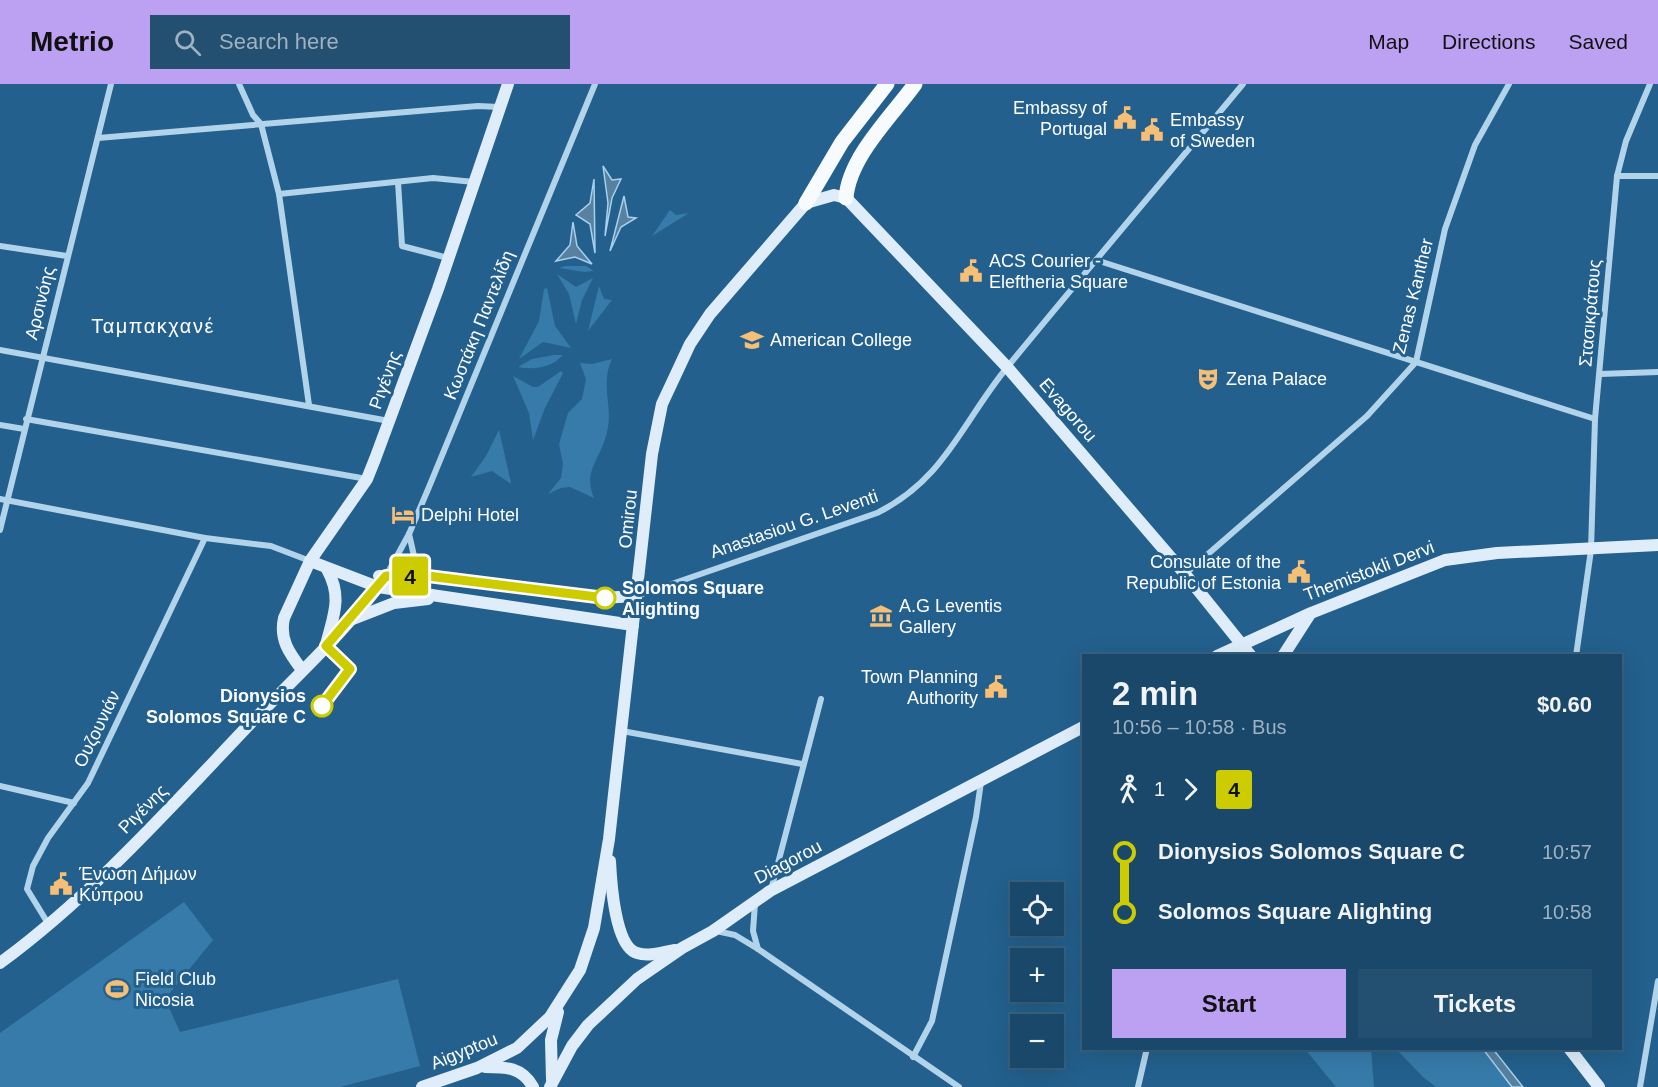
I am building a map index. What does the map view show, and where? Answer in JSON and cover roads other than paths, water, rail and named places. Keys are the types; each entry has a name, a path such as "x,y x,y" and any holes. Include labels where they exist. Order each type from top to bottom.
{"main road":[{"path":"806,203 842,142 887,84"},
{"path":"846,198 849,177 860,157 915,84"}],"street":[{"name":"Αρσινόης","path":"0,530 3,500 44,358 67,256 111,84"},
{"path":"239,84 253,115 261,123 279,194 309,405"},
{"name":"Ριγένης","path":"302,670 285,644 282,627 310,561 367,479 448,258 508,84"},
{"name":"Kωστάκη Παντελίδη","path":"386,576 409,534 429,487 595,84"},
{"name":"Anastasiou G. Leventi","path":"636,596 877,513 899,502 933,471 1007,367 1243,84"},
{"name":"Zenas Kanther","path":"1185,574 1367,416 1416,362 1445,229 1475,145 1509,84"},
{"name":"Στασικράτους","path":"1576,654 1591,550 1595,419 1617,176 1626,141 1650,84"},
{"path":"99,135 478,106 499,107"},
{"path":"1617,176 1658,177"},
{"path":"279,194 433,178 474,182"},
{"path":"398,182 402,246 448,258"},
{"path":"806,203 827,195 846,198"},
{"name":"Evagorou","path":"846,198 1007,367 1185,574 1250,654"},
{"name":"Omirou","path":"594,928 609,839 652,454 662,404 690,344 710,314 806,203"},
{"path":"0,246 67,256"},
{"path":"1096,260 1595,419"},
{"path":"0,350 389,421"},
{"path":"1600,374 1658,372"},
{"path":"26,418 367,479"},
{"path":"0,425 24,429"},
{"path":"3,500 205,538 271,546 378,587 633,625"},
{"path":"409,534 414,556 428,576"},
{"name":"Ουζουνιάν","path":"50,925 30,897 27,889 28,879 48,838 88,783 205,538"},
{"name":"Themistokli Dervi","path":"1241,642 1445,560 1479,554 1658,545"},
{"path":"326,646 337,598 334,582 327,569"},
{"name":"Ριγένης","path":"0,963 50,925 167,810 351,620 386,576"},
{"path":"354,579 428,576 602,598 636,596"},
{"path":"351,620 394,603 453,597"},
{"path":"1284,654 1311,613"},
{"path":"1220,654 1241,642"},
{"path":"770,891 821,699"},
{"name":"Diagorou","path":"555,1085 572,1046 588,1025 637,979 682,948 713,931 770,891 1082,729"},
{"path":"622,731 802,764"},
{"path":"913,1057 932,1021 976,817 981,781"},
{"path":"0,786 74,803"},
{"path":"609,839 614,892 625,943 636,953 647,955 682,948"},
{"path":"755,901 753,931 758,949"},
{"name":"Aigyptou","path":"422,1087 500,1058 531,1037 562,1001 580,970 594,928"},
{"path":"713,931 735,935 758,949 959,1087"},
{"path":"1640,1087 1658,981"},
{"path":"555,1085 552,1033 562,1001"},
{"path":"1138,1087 1147,1050"},
{"path":"1571,1050 1599,1087"},
{"path":"477,1068 510,1067 525,1076 533,1087"}],"place":[{"name":"Embassy of Portugal","path":"1125,118"},
{"name":"Embassy of Sweden","path":"1152,130"},
{"name":"ACS Courier - Eleftheria Square","path":"971,271"},
{"name":"American College","path":"752,340"},
{"name":"Zena Palace","path":"1208,379"},
{"name":"Delphi Hotel","path":"403,515"},
{"name":"Consulate of the Republic of Estonia","path":"1299,572"},
{"name":"Solomos Square Alighting","path":"605,598"},
{"name":"A.G Leventis Gallery","path":"881,616"},
{"name":"Town Planning Authority","path":"996,687"},
{"name":"Dionysios Solomos Square C","path":"322,706"},
{"name":"Ένωση Δήμων Κύπρου","path":"61,884"},
{"name":"Field Club Nicosia","path":"117,989"}],"district":[{"name":"Ταμπακχανέ","path":"153,326"}]}
